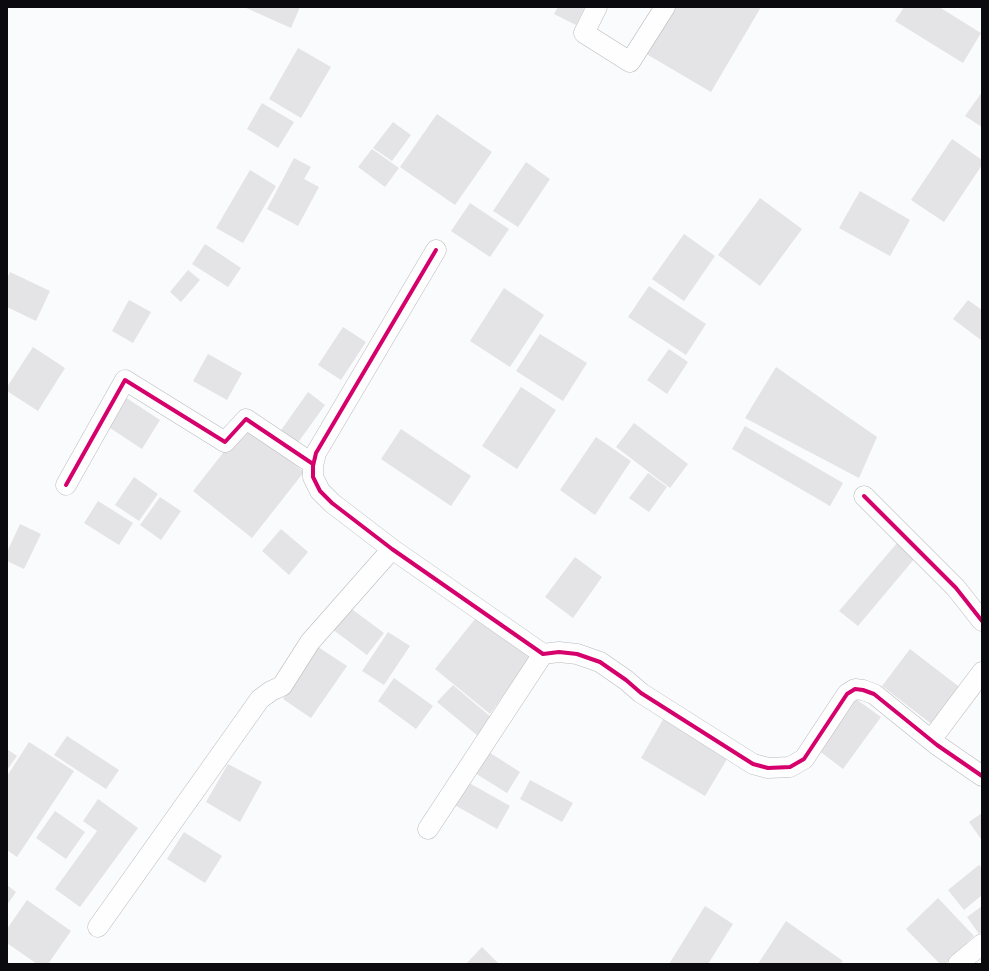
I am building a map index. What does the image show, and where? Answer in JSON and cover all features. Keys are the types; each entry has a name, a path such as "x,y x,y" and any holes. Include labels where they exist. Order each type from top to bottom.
{"street":[{"path":"597,7 584,33 630,62 665,7"},
{"path":"436,250 316,453 313,464 313,477 320,491 332,503 392,549 543,654 559,652 577,654 600,662 626,680 641,693 753,764 768,768 790,767 804,759 847,694 855,689 874,694 931,740 982,776"},
{"path":"66,485 125,380 225,442 246,419 313,464"},
{"path":"864,496 956,588 982,621"},
{"path":"98,927 260,699 271,691 282,686 310,642 392,549"},
{"path":"428,829 543,654"},
{"path":"931,740 982,672"},
{"path":"958,964 982,944"}],"building":[{"path":"244,7 300,7 291,28"},
{"path":"558,7 585,7 576,25 554,14"},
{"path":"669,7 761,7 711,92 643,52"},
{"path":"904,7 939,7 981,33 963,63 895,21"},
{"path":"298,48 331,67 301,118 269,99"},
{"path":"982,92 982,127 965,116"},
{"path":"262,103 294,122 278,148 247,129"},
{"path":"437,114 492,152 455,205 400,167"},
{"path":"393,122 411,135 392,161 373,148"},
{"path":"952,139 982,160 982,165 944,222 911,200"},
{"path":"372,149 399,168 385,187 358,167"},
{"path":"294,158 311,167 304,179 319,187 298,226 267,209"},
{"path":"526,162 550,179 518,227 493,211"},
{"path":"250,170 276,186 243,243 216,228"},
{"path":"860,191 910,220 890,256 839,228"},
{"path":"760,198 802,229 760,286 718,255"},
{"path":"470,203 509,229 490,257 451,231"},
{"path":"684,234 715,256 684,301 652,279"},
{"path":"205,244 241,268 228,287 192,264"},
{"path":"188,270 200,280 181,302 170,292"},
{"path":"10,272 50,291 36,321 7,307 7,279"},
{"path":"649,286 706,324 686,355 628,317"},
{"path":"504,288 544,315 510,367 470,341"},
{"path":"129,300 151,312 133,343 112,331"},
{"path":"968,300 982,310 981,340 953,319"},
{"path":"343,327 366,342 341,380 318,365"},
{"path":"540,334 587,363 563,401 516,371"},
{"path":"33,347 65,368 38,411 7,391 7,387"},
{"path":"669,349 688,362 667,394 647,380"},
{"path":"208,354 242,373 227,400 193,381"},
{"path":"776,367 877,437 859,478 745,418"},
{"path":"521,387 556,410 517,469 482,446"},
{"path":"308,392 325,405 294,448 277,436"},
{"path":"125,397 160,420 142,449 107,426"},
{"path":"634,423 688,464 670,488 616,447"},
{"path":"245,425 304,472 252,538 193,491"},
{"path":"745,426 843,483 830,506 732,449"},
{"path":"401,429 471,476 451,506 381,459"},
{"path":"596,437 631,461 595,515 560,490"},
{"path":"648,473 667,487 649,512 629,498"},
{"path":"134,477 158,494 139,521 115,505"},
{"path":"160,497 181,511 161,540 140,525"},
{"path":"98,501 133,523 119,545 84,523"},
{"path":"20,524 41,534 24,569 7,561 7,552"},
{"path":"281,529 308,552 289,575 262,551"},
{"path":"897,543 915,558 858,626 839,611"},
{"path":"575,557 602,577 573,618 545,597"},
{"path":"349,607 384,633 367,655 332,629"},
{"path":"479,614 531,656 490,714 435,669"},
{"path":"388,632 410,646 384,685 362,671"},
{"path":"318,647 347,666 311,718 283,699"},
{"path":"910,649 962,689 934,726 882,686"},
{"path":"394,678 433,706 416,729 378,701"},
{"path":"453,685 492,718 478,736 437,702"},
{"path":"856,699 881,717 843,769 818,750"},
{"path":"665,716 730,754 705,796 641,758"},
{"path":"67,736 119,770 106,789 54,755"},
{"path":"29,742 74,771 17,857 7,850 7,776"},
{"path":"7,749 17,756 7,770"},
{"path":"484,749 520,772 507,793 470,770"},
{"path":"228,764 262,782 240,822 206,802"},
{"path":"464,780 510,806 497,829 451,803"},
{"path":"530,780 573,803 562,822 520,799"},
{"path":"98,799 138,828 80,907 55,889 97,831 83,821"},
{"path":"55,811 85,832 66,859 36,838"},
{"path":"982,813 982,838 981,839 969,822"},
{"path":"184,832 222,856 205,883 167,859"},
{"path":"979,865 982,868 982,895 964,910 948,890"},
{"path":"7,885 16,892 7,905"},
{"path":"938,898 974,936 945,964 940,964 906,929"},
{"path":"27,900 71,931 48,964 37,964 7,943 7,929"},
{"path":"705,906 733,924 708,964 669,964"},
{"path":"982,906 982,932 979,934 967,917"},
{"path":"786,921 843,961 840,964 758,964"},
{"path":"482,947 499,964 466,964"}],"cycle path":[{"path":"436,250 316,453 313,466 313,477 320,491 332,503 392,549 543,654 559,652 577,654 600,662 626,680 641,693 753,764 768,768 790,767 804,759 847,694 855,689 874,694 937,745 982,776"},
{"path":"66,485 125,380 225,442 246,419 313,464"},
{"path":"864,496 956,588 982,621"}]}
